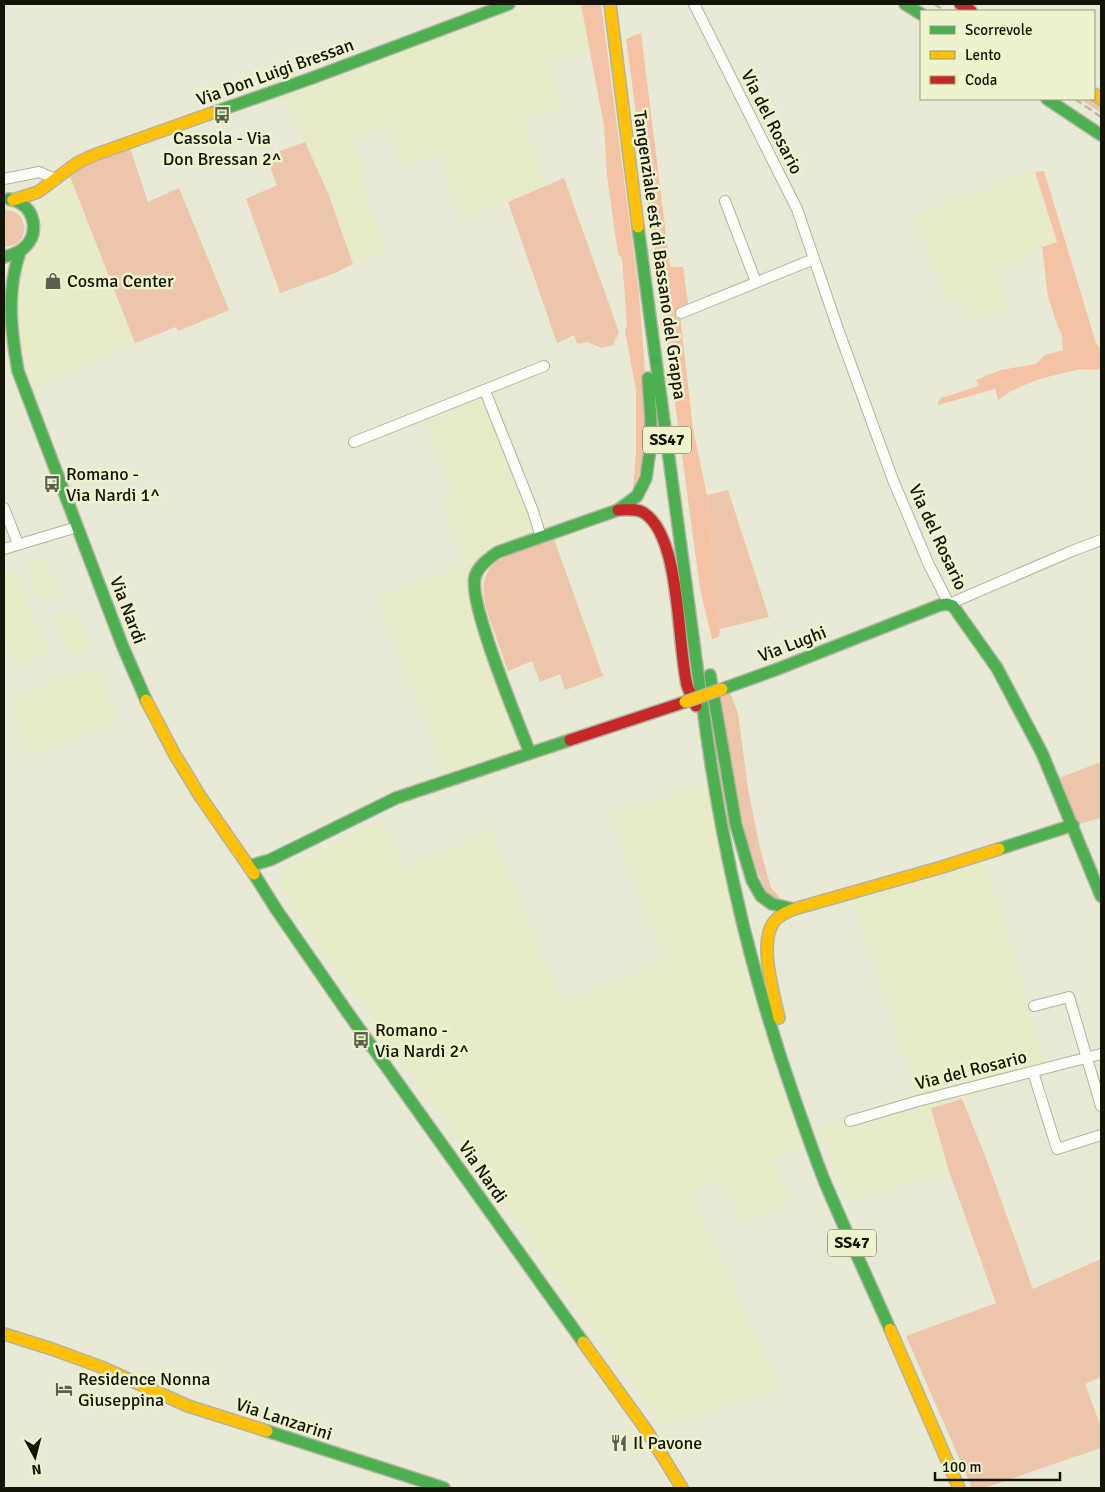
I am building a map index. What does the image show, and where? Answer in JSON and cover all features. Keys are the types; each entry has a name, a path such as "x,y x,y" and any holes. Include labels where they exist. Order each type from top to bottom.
{"main road":[{"name":"Via Don Luigi Bressan","path":"8,199 38,192 77,162 94,154 312,78 509,4"},
{"name":"Tangenziale est di Bassano del Grappa","path":"610,4 706,732 719,818 737,906 767,1016 824,1179 960,1488"},
{"path":"905,4 920,13"},
{"path":"1048,100 1101,135"},
{"name":"Via Don Luigi Bressan","path":"20,252 28,246 32,238 38,205 44,193 56,179"},
{"path":"8,199 24,206 29,211 33,218 34,227"},
{"path":"4,256 20,252"},
{"name":"Via Nardi","path":"8,300 20,252"},
{"name":"Via Nardi","path":"4,271 8,300 9,350 140,689 160,728 200,796 255,877 354,1021 647,1431 682,1488"},
{"path":"530,753 484,629 476,596 475,577 485,561 498,552 618,510 634,501 641,490 649,461 650,406 643,330 648,296"},
{"path":"618,510 634,510 645,513 652,520 663,539 671,569 678,611 687,685 706,732"},
{"path":"686,584 704,641 736,826 752,880 761,896 772,904 794,908"},
{"name":"Via Lughi","path":"270,860 396,798 685,702 784,666 940,605 949,604"},
{"name":"Via del Rosario","path":"949,604 956,608 997,668 1042,752 1101,896"},
{"path":"786,1073 781,1028 768,953 772,924 780,916 794,908 942,867 1073,825"},
{"path":"249,866 270,860"},
{"path":"255,877 270,860"},
{"name":"Via Lanzarini","path":"4,1334 100,1367 188,1406 444,1488"}],"street":[{"name":"Via del Rosario","path":"694,4 797,209 893,480 929,565 949,604"},
{"path":"4,179 39,172 56,179"},
{"path":"725,201 756,282"},
{"path":"681,313 814,259"},
{"path":"354,442 544,366"},
{"path":"485,391 533,511 541,537"},
{"path":"4,508 18,544"},
{"path":"4,549 77,528"},
{"name":"Via Lughi","path":"949,604 1101,540"},
{"path":"1034,1006 1069,997 1101,1106"},
{"name":"Via del Rosario","path":"850,1121 918,1101 1101,1054"},
{"path":"1033,1072 1057,1149 1101,1135"}],"shaded area":[{"path":"581,4 589,47 546,63 562,107 524,121 546,185 462,219 439,154 402,165 387,124 351,136 366,179 359,182 385,249 353,264 328,193 283,95 298,92 468,27 471,30 476,29 476,24 513,9 516,12 525,8 524,5"},
{"path":"581,4 601,4 639,294 647,399 648,447 633,491 636,453 636,390 625,331 627,325 622,258 618,254 607,176 604,126"},
{"path":"641,33 670,267 683,267 689,310 680,314 693,429 707,495 720,629 719,637 712,639 700,589 626,39"},
{"path":"1073,100 1082,100 1101,113 1101,119"},
{"path":"1082,100 1095,100 1101,104 1101,113"},
{"path":"305,142 328,193 353,264 335,273 280,293 246,199 277,185 266,156"},
{"path":"129,145 148,202 179,188 229,310 178,331 176,327 135,343 69,174"},
{"path":"1044,171 1096,343 1101,350 1101,369 1081,369 1047,377 1026,384 998,400 995,389 938,405 941,398 979,386 976,380 1001,370 1036,364 1045,355 1063,350 1062,335 1048,297 1042,247 1057,242 1035,172"},
{"path":"1030,172 1035,172 1057,242 1029,251 1031,257 998,269 1007,308 968,319 961,299 947,302 915,216"},
{"path":"71,178 135,343 32,387 22,355 17,280 25,256 37,243 41,231 41,215 50,193 58,185 61,188"},
{"path":"564,178 619,332 613,345 602,348 587,342 577,344 574,335 557,343 508,202"},
{"path":"4,210 13,211 23,221 23,235 13,245 4,246"},
{"path":"496,387 522,471 546,533 480,565 520,744 518,748 446,772 378,599 464,564 442,500 454,496 426,422 454,413 452,406"},
{"path":"728,490 769,617 720,629 707,495"},
{"path":"554,539 603,676 565,690 560,674 540,682 532,661 508,671 487,611 484,591 484,581 494,564 516,552"},
{"path":"45,558 61,595 42,603 26,567"},
{"path":"14,570 49,653 15,668 4,641 4,574"},
{"path":"75,611 91,646 71,655 55,620"},
{"path":"97,666 118,722 30,755 9,699"},
{"path":"730,693 738,713 748,789 760,848 771,888 780,897 771,900 750,858 719,697"},
{"path":"1101,762 1101,818 1079,824 1059,778"},
{"path":"706,785 747,978 780,1083 802,1144 772,1161 793,1201 742,1223 726,1187 719,1181 691,1193 780,1390 662,1425 284,894 280,879 283,872 383,819 405,869 490,830 563,1004 665,960 610,815"},
{"path":"986,863 1048,1073 931,1108 949,1171 847,1201 819,1130 915,1091 853,901"},
{"path":"962,1099 986,1158 1033,1289 1101,1259 1101,1377 1085,1384 1101,1427 1101,1448 984,1488 972,1488 906,1336 996,1303 949,1171 931,1108"}],"railway":[{"path":"934,4 943,10"},
{"path":"1076,100 1101,117"}],"traffic: fast":[{"path":"212,113 312,78 509,4"},
{"path":"905,4 920,13"},
{"path":"1048,100 1101,135"},
{"path":"4,257 13,255 25,247 32,236 33,230 32,218 29,212 20,203 9,199"},
{"path":"638,227 700,689"},
{"path":"20,252 11,296 13,341 18,371 123,647 146,700"},
{"path":"530,753 505,691 486,636 475,591 476,573 481,566 498,552 618,510 637,496 646,478 650,450 651,420 648,378"},
{"path":"722,689 940,605 947,604 953,606 997,668 1042,753 1101,896"},
{"path":"710,675 736,825 752,880 761,896 772,904 794,909"},
{"path":"702,700 726,850 762,997 793,1094 820,1169 890,1329"},
{"path":"249,866 270,860 396,798 570,740"},
{"path":"999,849 1073,825"},
{"path":"254,874 348,1013 583,1342"},
{"path":"267,1431 444,1488"}],"traffic: slow":[{"path":"610,4 638,227"},
{"path":"1095,95 1101,99"},
{"path":"13,200 38,192 77,163 94,155 212,113"},
{"path":"685,702 722,689"},
{"path":"146,700 175,755 200,796 254,874"},
{"path":"779,1018 767,955 769,931 778,917 794,909 999,849"},
{"path":"890,1329 959,1488"},
{"path":"4,1334 101,1367 188,1406 267,1431"},
{"path":"583,1342 647,1431 682,1488"}],"traffic: jam":[{"path":"960,4 969,10"},
{"path":"618,510 635,510 644,513 656,526 665,544 676,592 687,685 696,706"},
{"path":"570,740 685,702"}],"place":[{"name":"Cassola - Via Don Bressan 2^","path":"222,115"},
{"name":"Cosma Center","path":"53,281"},
{"name":"Romano - Via Nardi 1^","path":"52,484"},
{"name":"Romano - Via Nardi 2^","path":"361,1040"},
{"name":"Residence Nonna Giuseppina","path":"64,1389"},
{"name":"Il Pavone","path":"619,1443"}]}
